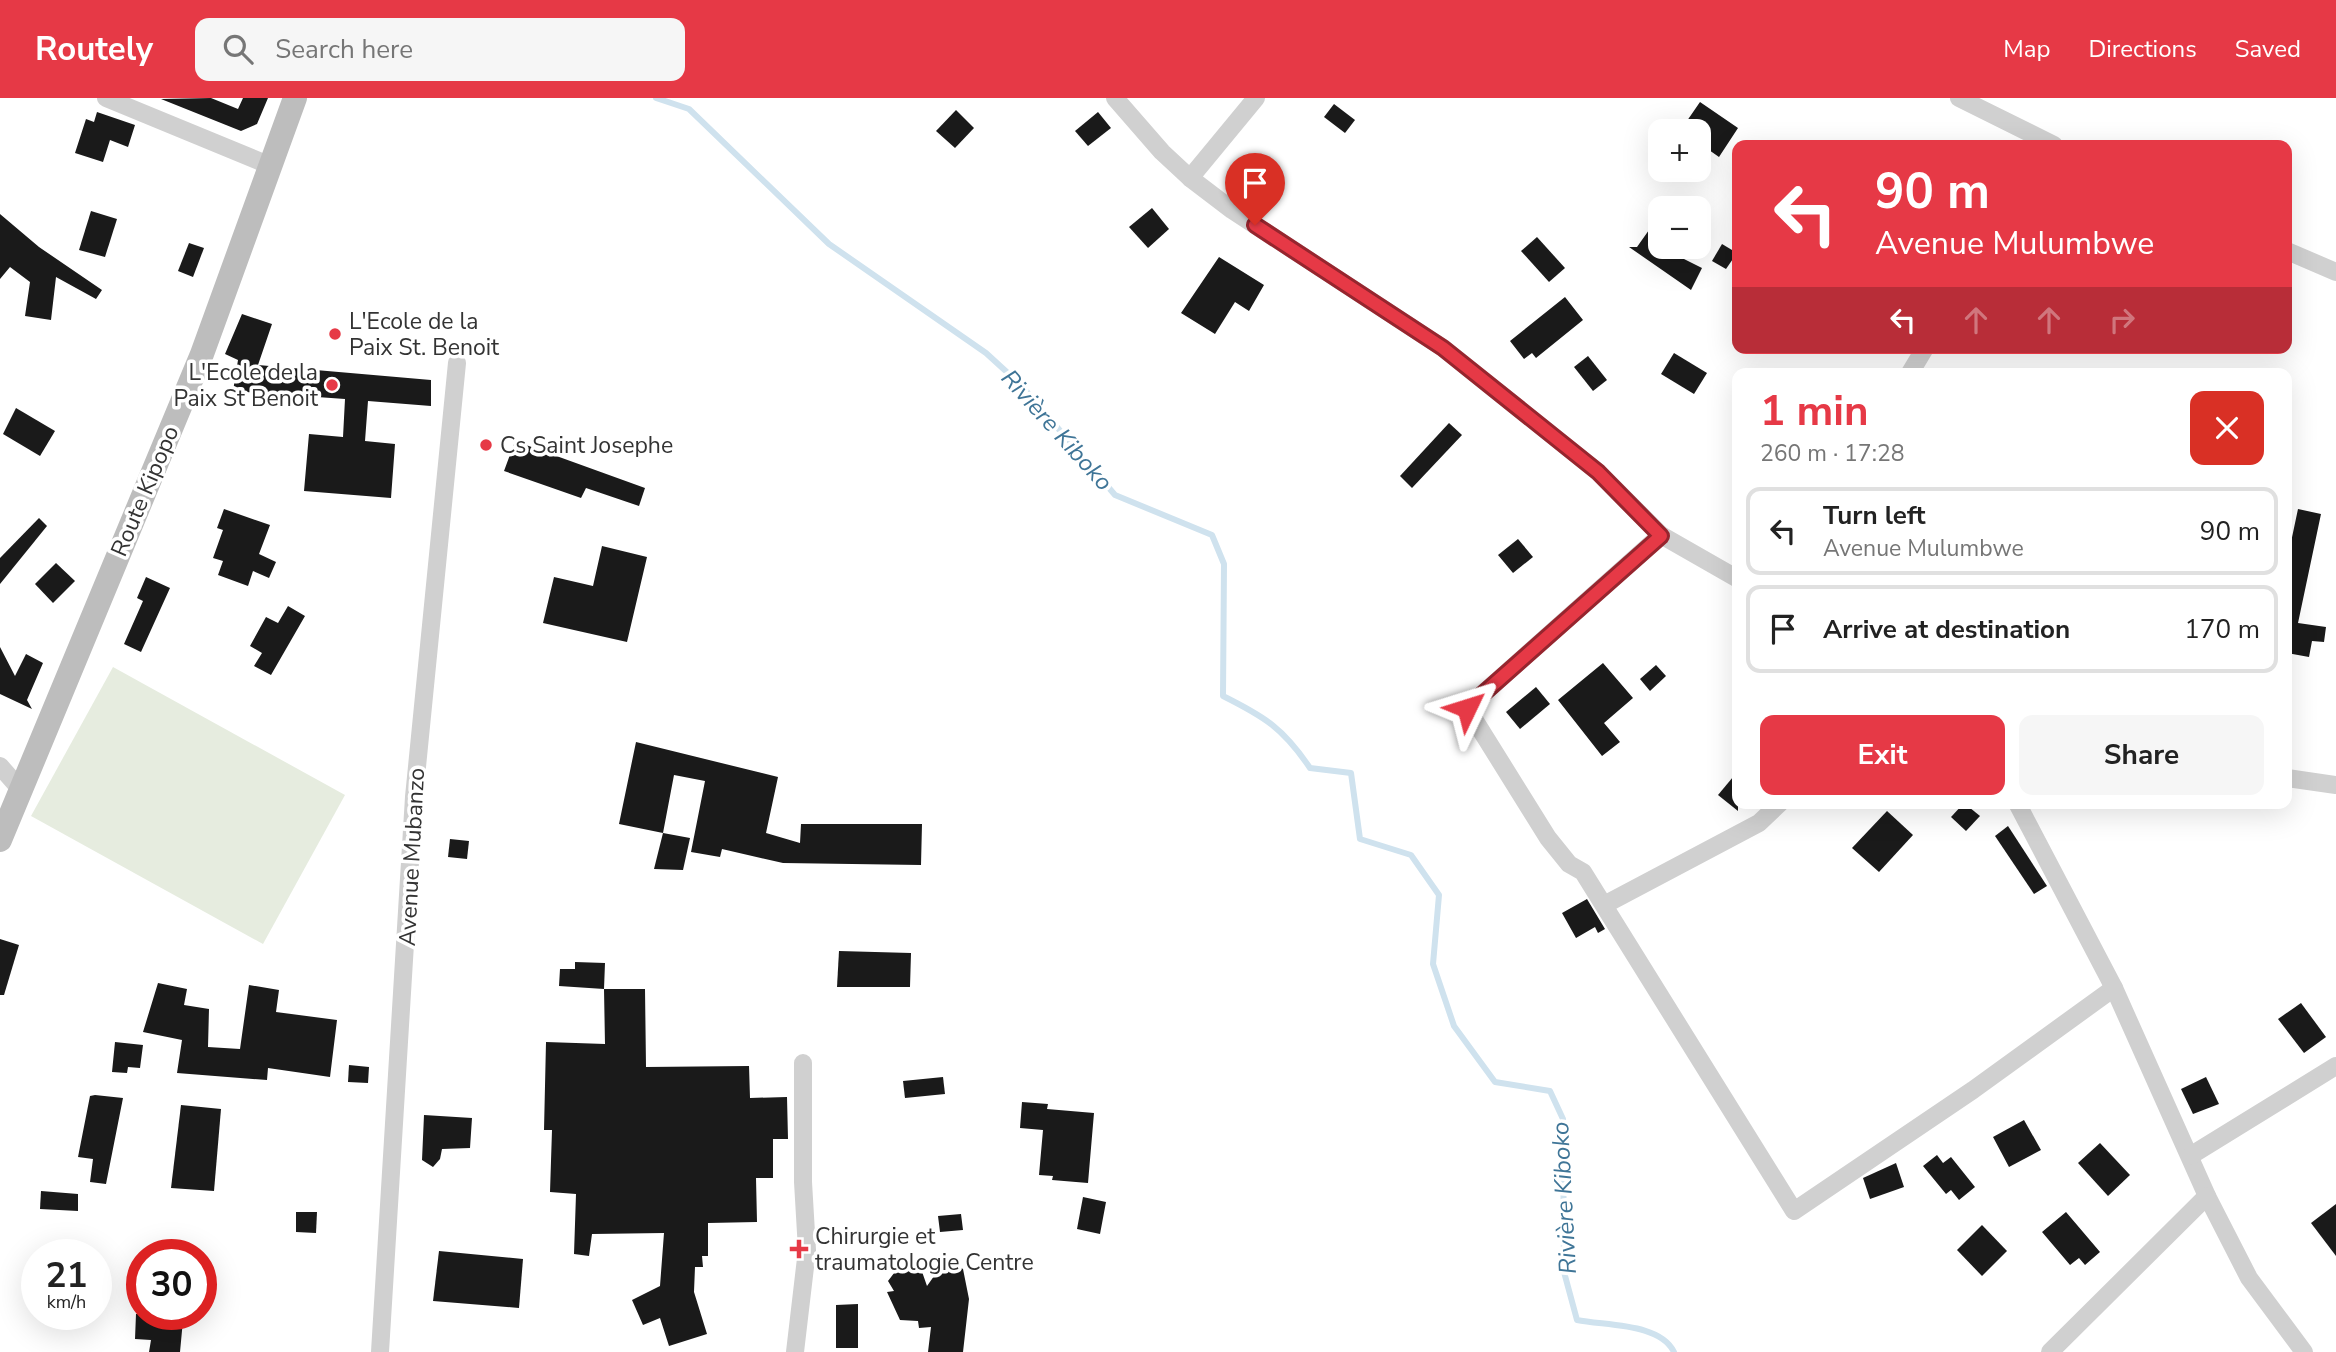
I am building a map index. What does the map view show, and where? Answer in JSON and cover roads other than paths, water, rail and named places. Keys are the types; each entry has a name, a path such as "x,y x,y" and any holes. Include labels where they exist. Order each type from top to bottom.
{"main road":[{"name":"Route Kipopo","path":"0,840 202,354 295,98"}],"street":[{"path":"106,98 271,166"},
{"path":"1115,98 1162,152 1190,178 1232,210 1443,348 1598,472 1661,536 1732,576"},
{"path":"1190,178 1256,98"},
{"path":"1971,100 2045,140"},
{"path":"2292,253 2336,272"},
{"name":"Avenue Mubanzo","path":"380,1352 414,797 457,362"},
{"path":"1661,536 1467,708 1548,838 1569,864 1583,872 1794,1211 1973,1090 2114,988"},
{"path":"0,766 21,790"},
{"path":"2292,780 2336,785"},
{"path":"1604,905 1759,823 1774,809"},
{"path":"2020,809 2114,988 2207,1196 2249,1278 2304,1352"},
{"path":"795,1352 807,1250 803,1182 803,1063"},
{"path":"2190,1156 2336,1066"},
{"path":"2050,1352 2207,1196"}],"waterway":[{"name":"Rivière Kiboko","path":"656,98 689,109 829,244 986,353 1021,385 1115,495 1212,535 1224,564 1223,696 1251,710 1282,733 1310,768 1351,773 1360,839 1411,855 1439,895 1433,964 1454,1026 1495,1082 1550,1091 1563,1119 1564,1272 1577,1320 1645,1331 1667,1343 1674,1352"}],"place":[{"name":"L'Ecole de la Paix St. Benoit","path":"335,334"},
{"name":"L'Ecole de la Paix St Benoit","path":"332,385"},
{"name":"Cs Saint Josephe","path":"486,445"},
{"name":"Chirurgie et traumatologie Centre","path":"799,1249"}]}
